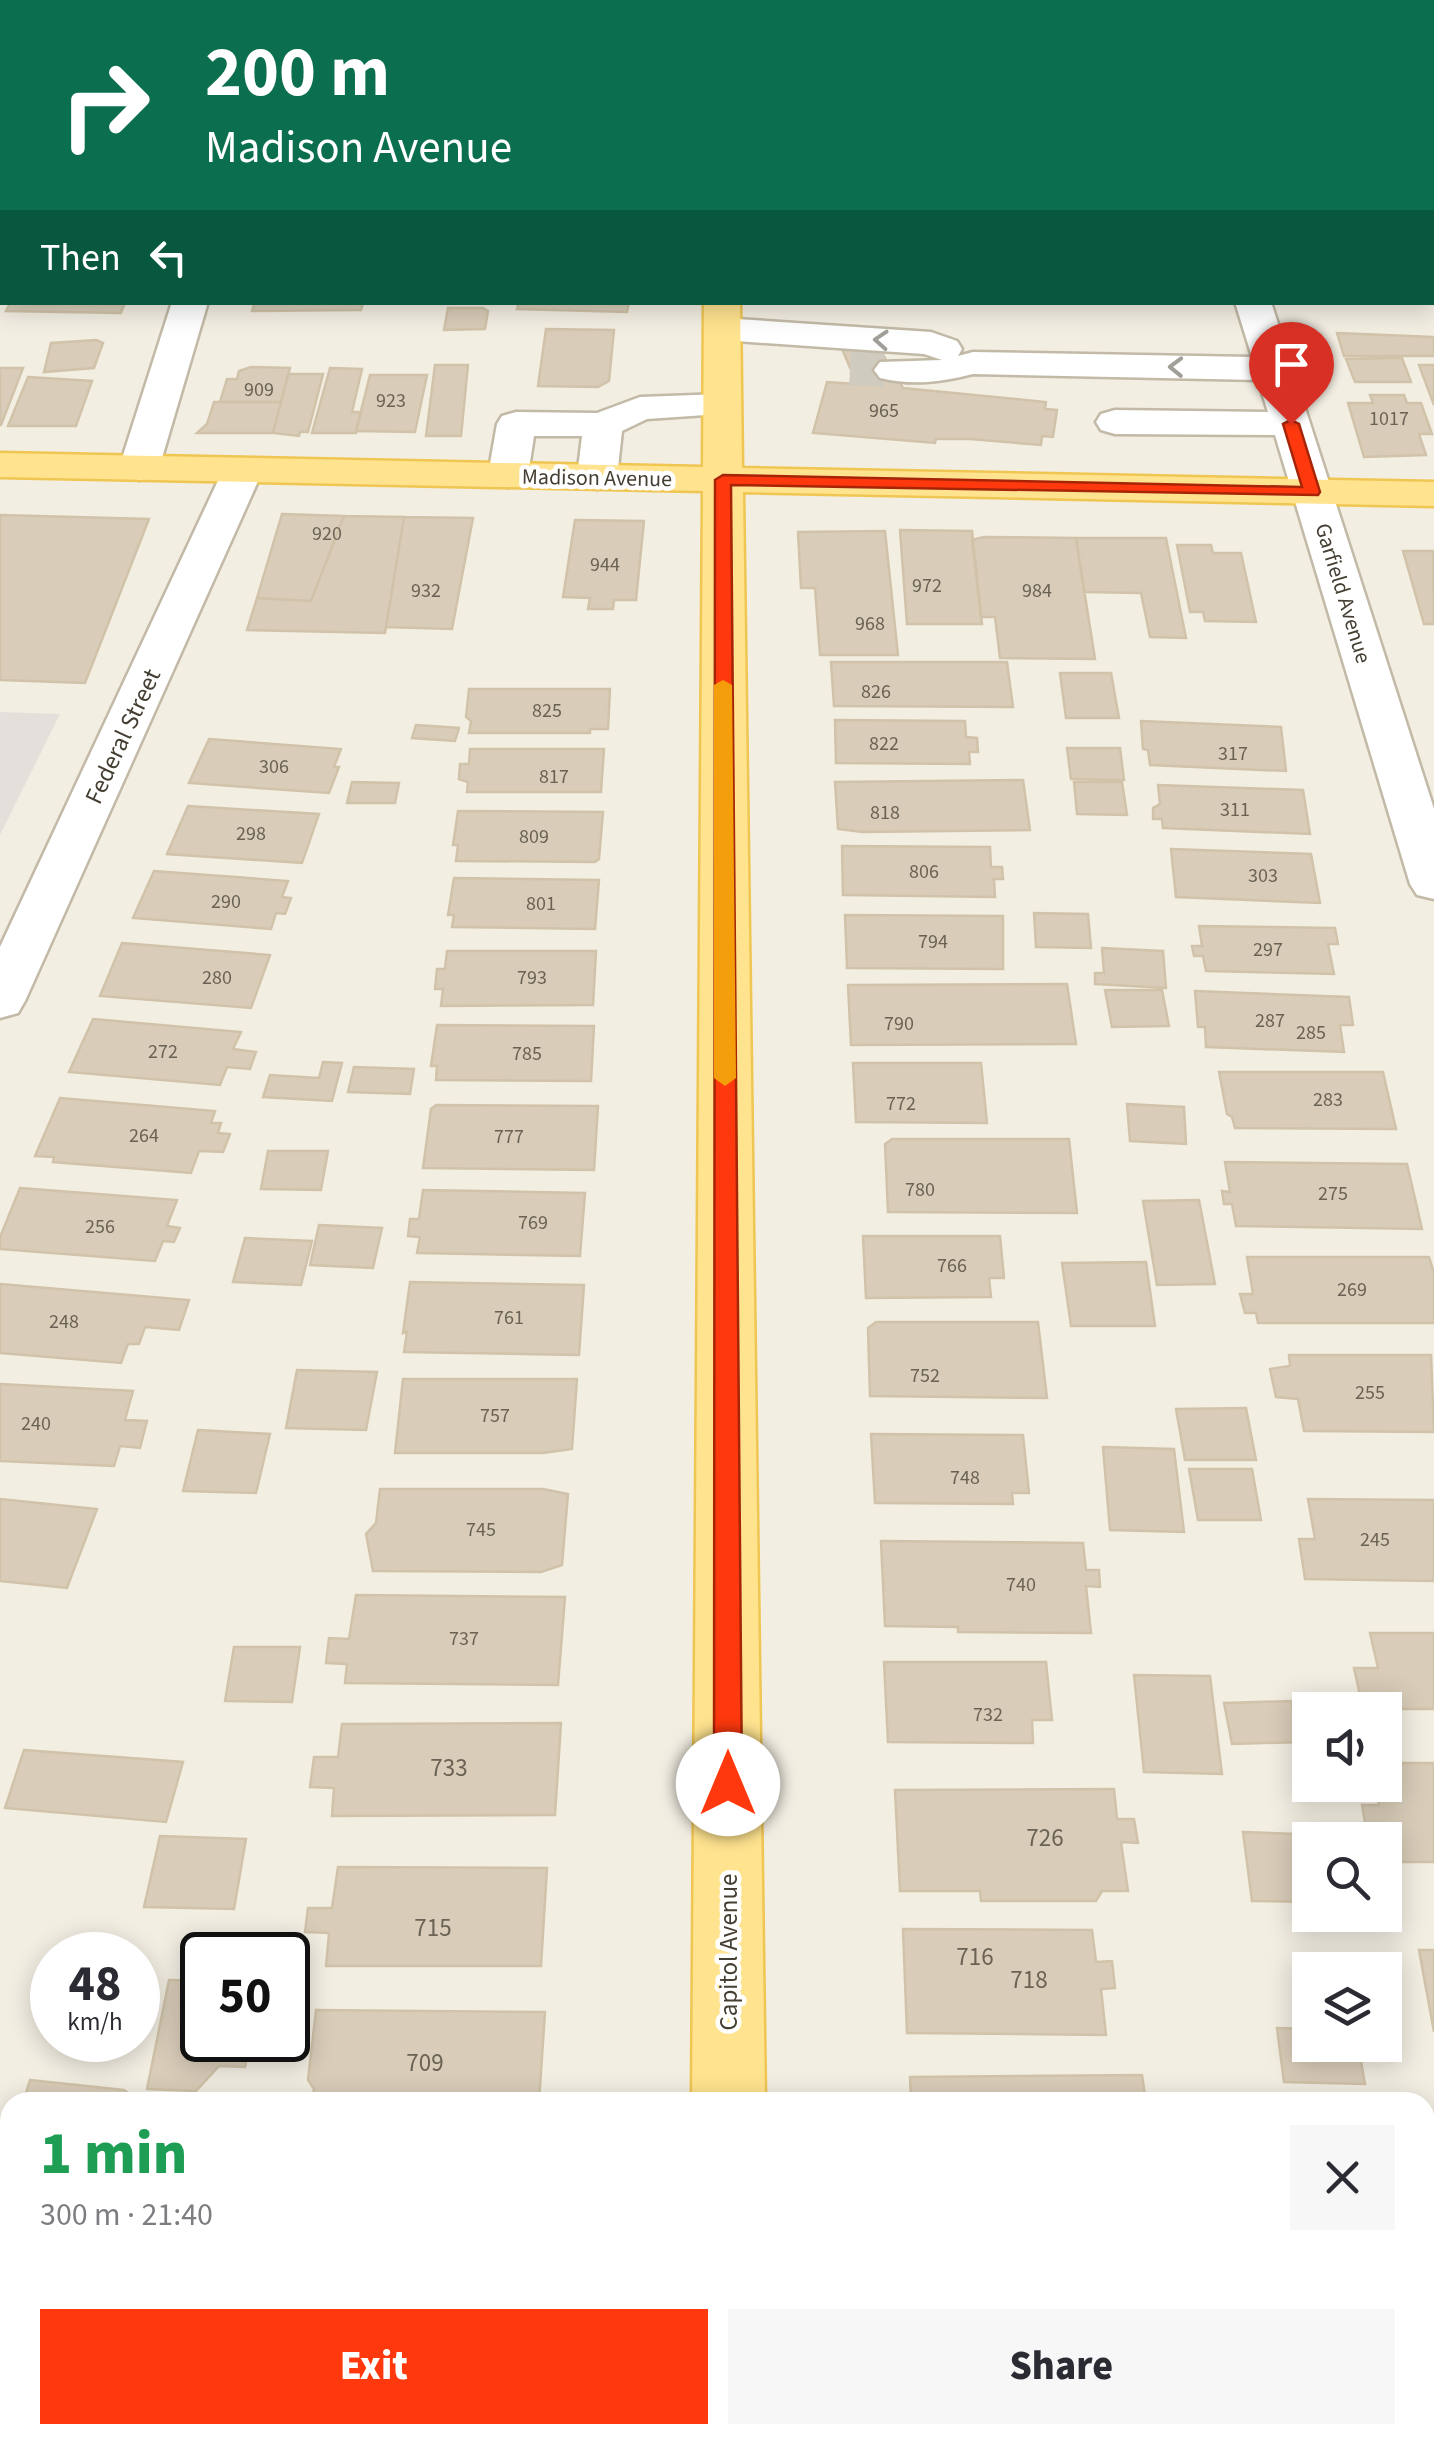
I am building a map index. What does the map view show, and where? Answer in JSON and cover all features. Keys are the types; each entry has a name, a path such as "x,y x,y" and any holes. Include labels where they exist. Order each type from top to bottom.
{"main road":[{"name":"Capitol Avenue","path":"722,348 729,2092"},
{"name":"Madison Avenue","path":"0,465 1434,494"}],"street":[{"path":"140,468 189,305"},
{"name":"Garfield Avenue","path":"1254,305 1434,884"},
{"path":"508,475 516,424 603,425 640,408 722,348 932,343 974,364"},
{"path":"722,348 850,368"},
{"path":"893,370 933,374 974,364 1273,370"},
{"path":"1115,422 1291,424"},
{"path":"597,477 603,425"},
{"name":"Federal Street","path":"0,1001 243,470"}],"shaded area":[{"path":"0,712 60,714 0,835"}],"building":[{"path":"9,305 124,305 121,313 6,311"},
{"path":"254,305 362,305 361,310 252,311"},
{"path":"518,305 628,305 627,312 517,309"},
{"path":"448,308 483,308 488,311 485,329 444,330"},
{"path":"546,329 614,330 609,381 598,387 538,386"},
{"path":"1337,333 1434,337 1434,356 1344,356"},
{"path":"839,342 877,345 903,388 1046,402 1045,409 1057,410 1053,437 1042,436 1041,445 970,439 936,439 935,443 813,433 827,382 857,384"},
{"path":"51,343 103,343 94,368 44,372"},
{"path":"1402,358 1411,382 1355,382 1346,359"},
{"path":"435,365 468,365 461,436 426,436"},
{"path":"1419,365 1434,365 1434,405"},
{"path":"251,367 290,368 281,402 220,402 227,379 237,379 239,371"},
{"path":"0,368 23,368 1,425 0,425"},
{"path":"330,368 362,369 352,412 361,412 356,433 312,433"},
{"path":"288,374 323,374 308,432 300,432 299,436 273,433"},
{"path":"370,375 427,375 415,432 356,431"},
{"path":"28,377 92,381 76,426 8,426"},
{"path":"1370,395 1404,395 1407,403 1421,403 1432,434 1419,434 1426,455 1364,457 1348,403 1373,403"},
{"path":"214,402 281,402 273,433 197,433 207,424"},
{"path":"282,514 344,516 311,601 257,598"},
{"path":"0,515 149,519 85,683 0,680"},
{"path":"344,516 404,517 385,633 247,630 257,598 311,601"},
{"path":"404,517 473,518 452,629 386,627"},
{"path":"575,520 644,521 636,600 614,600 613,609 588,609 590,598 563,597"},
{"path":"900,530 972,531 982,624 907,624"},
{"path":"885,531 898,655 820,655 815,588 801,588 798,532"},
{"path":"1076,538 1095,659 1000,658 995,617 981,617 972,540"},
{"path":"1076,538 1166,538 1186,638 1150,637 1141,593 1084,592"},
{"path":"1177,545 1211,545 1213,553 1241,553 1256,622 1205,621 1203,612 1190,612"},
{"path":"1403,551 1433,551 1434,624 1424,624"},
{"path":"831,662 1007,662 1013,707 834,706"},
{"path":"1060,673 1111,673 1119,718 1066,718"},
{"path":"469,689 610,689 608,729 590,729 590,733 469,733"},
{"path":"835,720 965,721 966,737 977,738 978,752 969,752 970,764 836,763"},
{"path":"1141,721 1281,727 1286,771 1150,765 1148,750 1143,749"},
{"path":"416,725 459,728 455,741 412,738"},
{"path":"209,739 341,749 334,767 339,767 329,793 189,783"},
{"path":"1067,748 1120,748 1124,780 1071,779"},
{"path":"470,749 604,749 601,792 467,792 468,782 459,779 460,764 469,764"},
{"path":"1023,780 1030,830 838,829 835,782"},
{"path":"352,782 399,783 395,803 347,803"},
{"path":"1074,782 1122,782 1127,815 1077,814"},
{"path":"1158,785 1303,790 1310,834 1163,828 1162,819 1153,819 1153,808 1160,804"},
{"path":"188,806 319,814 302,863 167,854"},
{"path":"458,811 603,812 599,859 456,861 458,845 453,845"},
{"path":"842,846 990,847 991,867 1002,867 1003,879 994,879 995,897 843,895"},
{"path":"1171,849 1311,854 1320,903 1176,897"},
{"path":"154,871 288,881 282,897 291,898 285,914 276,913 271,929 133,918"},
{"path":"454,878 599,880 595,929 452,927 454,915 448,915"},
{"path":"1034,913 1088,914 1091,948 1036,947"},
{"path":"845,915 1003,916 1003,969 847,968"},
{"path":"1199,926 1335,928 1338,944 1328,944 1334,974 1206,971 1203,956 1194,956 1192,946 1202,946"},
{"path":"122,943 270,955 251,1008 100,996"},
{"path":"1102,948 1163,951 1166,988 1095,984 1095,973 1104,973"},
{"path":"447,951 596,951 593,1005 441,1006 443,989 435,989 437,969 445,969"},
{"path":"1067,984 1076,1044 851,1045 848,985"},
{"path":"1105,990 1162,990 1169,1026 1112,1027"},
{"path":"1195,991 1349,997 1353,1025 1340,1025 1344,1052 1206,1047 1205,1027 1198,1027"},
{"path":"93,1019 241,1032 233,1049 256,1052 250,1069 227,1067 220,1085 69,1072"},
{"path":"437,1025 594,1026 591,1081 436,1080 437,1066 431,1066"},
{"path":"323,1062 342,1063 332,1101 263,1097 270,1075 319,1078"},
{"path":"853,1063 981,1063 987,1123 856,1122"},
{"path":"354,1067 414,1069 410,1094 348,1092"},
{"path":"1219,1072 1383,1072 1396,1129 1235,1128 1227,1114"},
{"path":"60,1098 215,1111 211,1123 221,1123 218,1133 230,1134 223,1152 199,1151 191,1173 53,1162 54,1157 35,1156"},
{"path":"1127,1104 1184,1107 1186,1144 1130,1141"},
{"path":"436,1105 598,1106 594,1170 423,1168 431,1109"},
{"path":"892,1139 1069,1139 1077,1213 888,1212 885,1144"},
{"path":"268,1151 328,1151 321,1190 261,1189"},
{"path":"1225,1162 1407,1164 1422,1229 1236,1226 1232,1204 1224,1204 1222,1191 1230,1192"},
{"path":"20,1188 177,1200 167,1226 180,1228 174,1242 163,1241 155,1261 0,1249 0,1237"},
{"path":"423,1190 585,1193 580,1256 417,1253 420,1237 408,1236 410,1219 419,1219"},
{"path":"1199,1200 1215,1284 1157,1285 1143,1201"},
{"path":"319,1225 382,1228 373,1268 310,1265"},
{"path":"863,1236 1000,1236 1004,1278 989,1278 991,1297 866,1298"},
{"path":"245,1238 312,1241 301,1285 233,1282"},
{"path":"1247,1257 1429,1257 1434,1273 1434,1323 1258,1323 1256,1313 1245,1313 1240,1294 1253,1294"},
{"path":"1146,1262 1155,1326 1071,1326 1062,1263"},
{"path":"410,1282 584,1285 579,1355 404,1352"},
{"path":"0,1284 189,1300 179,1330 145,1327 139,1344 128,1344 121,1363 0,1353"},
{"path":"876,1322 1038,1322 1047,1398 870,1396 868,1328"},
{"path":"1289,1355 1431,1355 1434,1432 1304,1431 1298,1399 1276,1397 1270,1369 1290,1366"},
{"path":"297,1370 377,1372 366,1430 286,1428"},
{"path":"403,1379 577,1379 572,1449 543,1453 395,1453"},
{"path":"0,1384 133,1391 125,1420 147,1421 140,1448 120,1446 114,1466 0,1461"},
{"path":"1246,1408 1256,1460 1185,1460 1176,1409"},
{"path":"198,1430 270,1434 256,1493 183,1491"},
{"path":"871,1434 1023,1435 1029,1493 1012,1493 1013,1504 875,1503"},
{"path":"1103,1447 1174,1449 1184,1532 1110,1530"},
{"path":"1189,1469 1252,1469 1261,1520 1198,1520"},
{"path":"380,1489 543,1489 568,1494 562,1565 541,1572 373,1571 366,1534 376,1523"},
{"path":"0,1499 97,1509 67,1588 0,1581"},
{"path":"1308,1499 1434,1500 1434,1581 1305,1579 1299,1539 1315,1539"},
{"path":"881,1541 1083,1543 1086,1570 1099,1570 1100,1587 1086,1586 1091,1633 958,1632 958,1627 885,1626"},
{"path":"356,1595 565,1597 558,1685 345,1683 347,1664 326,1663 329,1638 349,1639"},
{"path":"1370,1633 1434,1633 1434,1709 1402,1709 1402,1692 1359,1692 1354,1668 1378,1668"},
{"path":"234,1647 300,1647 292,1702 225,1701"},
{"path":"884,1662 1046,1662 1052,1720 1032,1720 1033,1743 888,1742"},
{"path":"1134,1675 1210,1676 1222,1774 1144,1772"},
{"path":"1291,1701 1292,1742 1232,1744 1224,1703"},
{"path":"561,1723 555,1815 332,1816 334,1788 310,1787 314,1757 338,1757 342,1724"},
{"path":"24,1750 183,1762 166,1822 5,1808"},
{"path":"1402,1763 1434,1763 1434,1862 1402,1862 1402,1822 1365,1822 1362,1805 1379,1805 1378,1802 1402,1802"},
{"path":"1114,1789 1117,1819 1134,1819 1138,1843 1121,1842 1128,1891 1102,1891 1096,1901 981,1901 980,1891 900,1891 895,1790"},
{"path":"1243,1832 1292,1834 1292,1902 1252,1901"},
{"path":"160,1836 246,1839 234,1909 144,1907"},
{"path":"338,1867 547,1868 541,1966 326,1966 329,1933 305,1932 308,1908 332,1908"},
{"path":"903,1929 1092,1930 1096,1962 1112,1961 1115,1988 1101,1989 1106,2035 907,2033"},
{"path":"1419,1950 1434,1950 1434,2032"},
{"path":"169,1980 180,1980 180,2062 246,2062 245,2067 219,2066 196,2091 147,2089 152,2062 160,2062 160,2025"},
{"path":"316,2010 545,2012 540,2092 314,2092 308,2080"},
{"path":"1277,2028 1292,2028 1292,2062 1361,2062 1365,2084 1284,2082"},
{"path":"1142,2075 1145,2092 911,2092 910,2077"},
{"path":"30,2080 127,2092 26,2092"}],"tunnel":[{"path":"850,368 893,370"}],"slow traffic":[{"path":"723,685 725,1078"}],"route":[{"path":"728,1784 723,480 1312,492 1291,424"}]}
